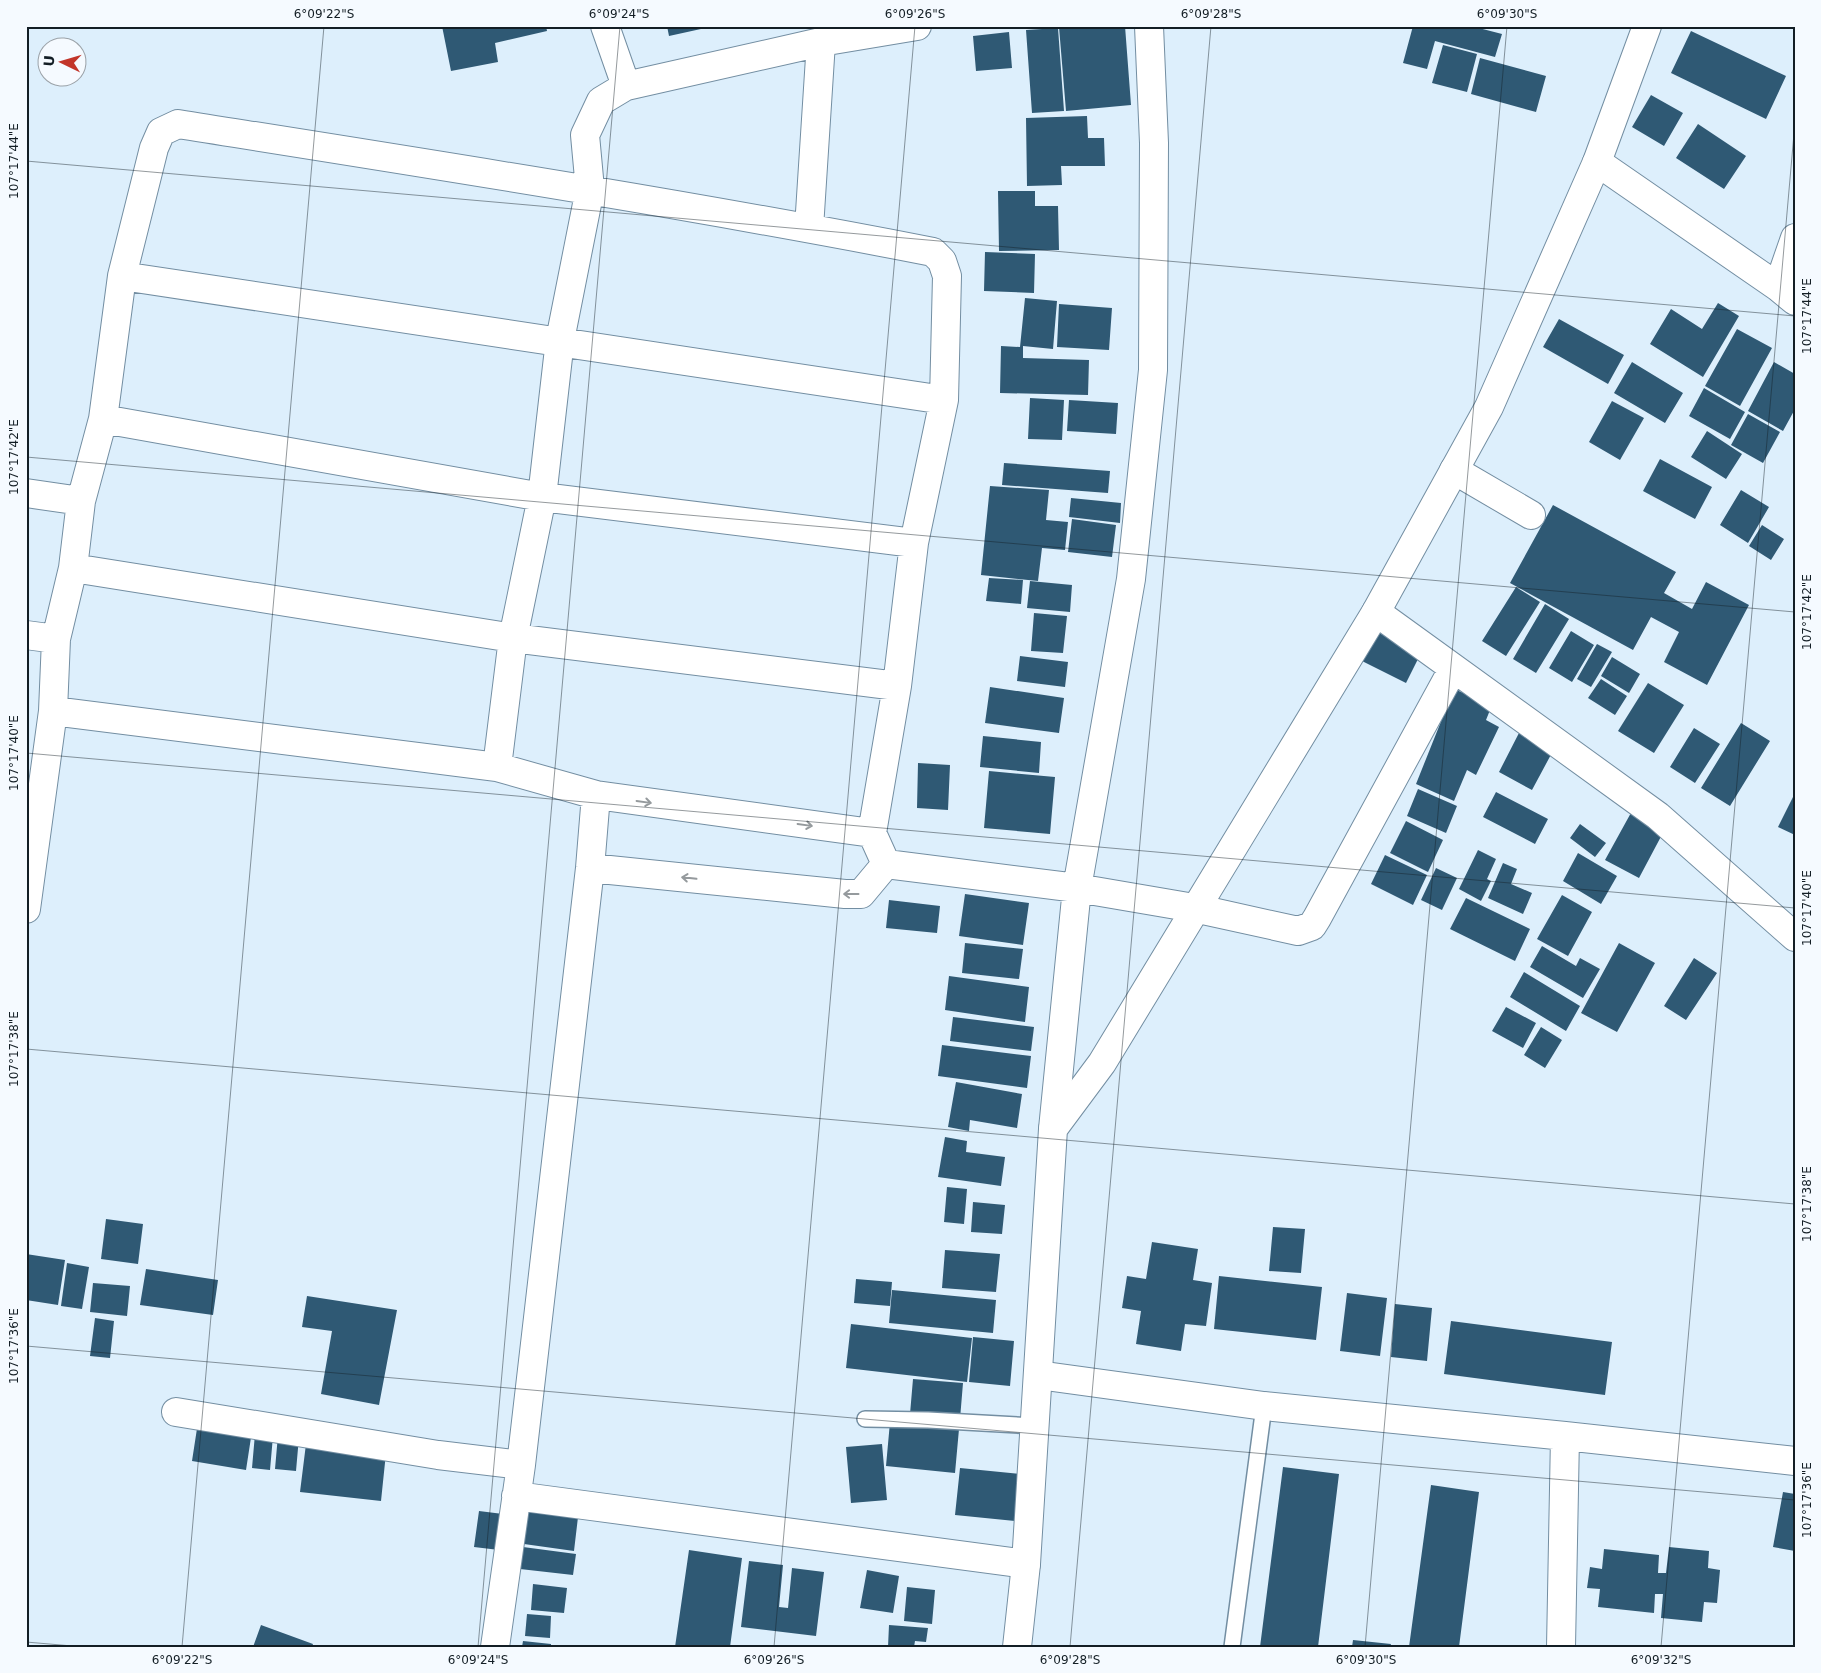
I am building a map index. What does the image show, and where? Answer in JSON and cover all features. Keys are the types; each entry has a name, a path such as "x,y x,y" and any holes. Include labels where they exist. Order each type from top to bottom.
{"street":[{"path":"605,26 626,86"},
{"path":"497,768 513,638 542,497 560,340 590,189 585,136 601,101 626,86 821,42 917,26"},
{"path":"1017,1647 1026,1564 1053,1129 1078,888 1130,579 1153,370 1154,143 1149,26"},
{"path":"1053,1129 1102,1063 1194,908 1376,612 1489,407 1597,162 1647,26"},
{"path":"809,228 821,42"},
{"path":"26,908 36,771 53,711 56,639 73,568 81,501 103,418 122,276 154,148 161,132 178,124 590,189 933,252 942,260 947,276 944,400 914,543 897,686 872,833 886,864"},
{"path":"1597,162 1786,294 1795,238"},
{"path":"122,276 560,340 944,400"},
{"path":"103,418 542,497 914,543"},
{"path":"1454,470 1531,515"},
{"path":"26,493 81,501"},
{"path":"73,568 513,638 897,686"},
{"path":"1376,612 1658,816 1795,937"},
{"path":"26,635 56,639"},
{"path":"886,864 1078,888 1194,908 1298,931 1312,926 1453,669"},
{"path":"53,711 497,768 596,795 872,833"},
{"path":"495,1647 521,1465 590,868 596,795"},
{"path":"590,868 845,894 861,894 886,864"},
{"path":"1038,1374 1264,1406 1795,1461"},
{"path":"176,1412 438,1455 521,1465"},
{"path":"1561,1647 1565,1436"},
{"path":"516,1496 1026,1564"}],"lane":[{"path":"1232,1647 1264,1406"},
{"path":"865,1419 928,1420 1035,1426"}],"building":[{"path":"442,26 546,26 547,31 495,43 498,62 451,71"},
{"path":"667,26 710,26 710,27 669,36"},
{"path":"1125,26 1131,105 1066,111 1059,27"},
{"path":"1413,26 1471,26 1502,34 1495,57 1435,41 1427,69 1403,63"},
{"path":"1058,28 1064,111 1032,113 1026,30"},
{"path":"1691,31 1786,76 1766,119 1671,73"},
{"path":"1009,32 1012,68 976,71 973,36"},
{"path":"1443,45 1477,54 1467,92 1432,83"},
{"path":"1480,58 1546,76 1536,112 1471,94"},
{"path":"1651,95 1683,113 1664,146 1632,127"},
{"path":"1087,116 1088,138 1104,138 1105,166 1061,166 1062,185 1027,186 1026,118"},
{"path":"1698,124 1746,156 1724,189 1676,158"},
{"path":"998,191 1035,191 1035,206 1058,206 1059,250 999,251"},
{"path":"985,252 1035,254 1034,293 984,291"},
{"path":"1025,298 1057,301 1053,349 1023,346 1023,358 1089,360 1088,395 1000,393 1001,346 1020,347"},
{"path":"1718,303 1739,316 1703,377 1650,344 1671,309 1702,329"},
{"path":"1059,304 1112,308 1109,350 1057,347"},
{"path":"1559,319 1624,355 1608,384 1543,347"},
{"path":"1737,329 1772,348 1740,406 1705,386"},
{"path":"1632,362 1683,393 1665,423 1614,393"},
{"path":"1774,362 1795,374 1795,409 1783,431 1748,411"},
{"path":"1704,388 1745,412 1730,439 1689,416"},
{"path":"1030,398 1064,400 1062,440 1028,439"},
{"path":"1069,400 1118,403 1116,434 1067,431"},
{"path":"1612,401 1644,418 1620,460 1589,442"},
{"path":"1748,414 1780,432 1763,463 1731,445"},
{"path":"1707,431 1742,454 1726,479 1691,457"},
{"path":"1660,459 1712,487 1695,519 1643,491"},
{"path":"1004,463 1110,471 1108,493 1002,485"},
{"path":"990,486 1049,490 1046,520 1068,522 1065,550 1042,548 1038,581 981,575"},
{"path":"1741,490 1769,507 1748,543 1720,525"},
{"path":"1071,498 1121,503 1120,523 1069,517"},
{"path":"1553,505 1676,572 1664,593 1692,609 1706,582 1749,605 1707,685 1664,662 1679,632 1651,617 1633,650 1510,583"},
{"path":"1072,519 1116,525 1112,557 1068,552"},
{"path":"1762,525 1784,539 1771,560 1749,546"},
{"path":"989,578 1023,580 1021,604 986,601"},
{"path":"1030,581 1072,585 1070,612 1027,608"},
{"path":"1516,587 1540,602 1506,656 1482,641"},
{"path":"1545,604 1569,619 1536,673 1513,659"},
{"path":"1034,613 1067,616 1063,653 1031,651"},
{"path":"1375,631 1421,653 1406,683 1360,660"},
{"path":"1571,631 1594,645 1572,682 1549,668"},
{"path":"1597,644 1612,652 1591,687 1577,679"},
{"path":"1020,656 1068,662 1065,687 1017,681"},
{"path":"1612,657 1640,674 1629,693 1601,676"},
{"path":"1601,679 1627,696 1615,715 1588,698"},
{"path":"1648,683 1684,705 1654,753 1618,731"},
{"path":"990,687 1064,698 1059,733 985,723"},
{"path":"1454,689 1492,705 1486,720 1499,727 1476,775 1467,770 1454,801 1416,784"},
{"path":"1741,723 1770,741 1730,806 1701,788"},
{"path":"1694,728 1720,744 1695,783 1670,767"},
{"path":"1520,731 1554,749 1532,790 1499,772"},
{"path":"983,736 1041,742 1039,773 980,767"},
{"path":"918,763 950,765 948,810 917,808"},
{"path":"989,771 1055,777 1050,834 984,828"},
{"path":"1418,789 1457,806 1446,833 1407,816"},
{"path":"1496,792 1548,819 1535,844 1483,817"},
{"path":"1795,793 1795,835 1778,827"},
{"path":"1632,811 1665,829 1639,878 1605,860"},
{"path":"1406,821 1443,840 1428,872 1390,853"},
{"path":"1580,824 1606,843 1595,857 1570,838"},
{"path":"1478,850 1496,859 1487,879 1491,881 1481,901 1459,889"},
{"path":"1578,853 1617,876 1601,904 1563,881"},
{"path":"1385,855 1427,875 1413,905 1371,884"},
{"path":"1503,863 1517,869 1511,884 1532,893 1523,914 1488,898"},
{"path":"1436,868 1457,878 1442,910 1421,900"},
{"path":"965,894 1029,903 1023,945 959,936"},
{"path":"1562,895 1592,912 1568,956 1537,939"},
{"path":"1466,898 1530,929 1515,961 1450,929"},
{"path":"889,900 940,906 937,933 886,928"},
{"path":"965,943 1023,949 1019,979 962,973"},
{"path":"1619,943 1655,963 1617,1032 1581,1013"},
{"path":"1542,946 1576,966 1580,958 1600,969 1583,998 1530,967"},
{"path":"1694,958 1717,973 1686,1020 1664,1006"},
{"path":"1524,972 1580,1006 1566,1031 1510,997"},
{"path":"949,976 1029,987 1025,1022 945,1010"},
{"path":"1506,1007 1536,1023 1523,1048 1492,1031"},
{"path":"953,1017 1034,1027 1031,1051 950,1041"},
{"path":"1541,1027 1562,1040 1545,1068 1524,1055"},
{"path":"942,1045 1031,1056 1027,1088 938,1076"},
{"path":"956,1082 1022,1094 1017,1128 970,1120 969,1131 948,1127"},
{"path":"945,1137 967,1141 966,1152 1005,1157 1001,1186 938,1177"},
{"path":"947,1187 967,1189 964,1224 944,1222"},
{"path":"973,1202 1005,1205 1002,1234 971,1232"},
{"path":"106,1219 143,1224 138,1264 101,1259"},
{"path":"1273,1227 1305,1229 1301,1273 1269,1271"},
{"path":"1152,1242 1198,1249 1193,1280 1212,1283 1206,1326 1185,1324 1181,1351 1136,1344 1141,1311 1122,1308 1127,1276 1146,1279"},
{"path":"945,1250 1000,1254 996,1292 942,1288"},
{"path":"26,1254 65,1260 58,1305 26,1300"},
{"path":"67,1263 89,1267 82,1309 61,1306"},
{"path":"146,1269 218,1280 213,1315 140,1305"},
{"path":"1219,1276 1322,1287 1316,1340 1214,1329"},
{"path":"856,1279 892,1282 890,1306 854,1303"},
{"path":"93,1283 130,1286 127,1316 90,1312"},
{"path":"892,1290 996,1300 993,1333 889,1323"},
{"path":"1347,1293 1387,1298 1380,1356 1340,1351"},
{"path":"307,1296 397,1310 379,1405 321,1394 332,1331 302,1327"},
{"path":"1395,1304 1432,1308 1427,1361 1391,1357"},
{"path":"95,1318 114,1321 110,1358 90,1356"},
{"path":"1451,1321 1612,1342 1605,1395 1444,1374"},
{"path":"851,1324 972,1338 967,1382 846,1368"},
{"path":"973,1337 1014,1341 1010,1386 969,1382"},
{"path":"913,1379 963,1383 960,1419 910,1414"},
{"path":"198,1422 252,1431 246,1470 192,1461"},
{"path":"890,1422 959,1429 955,1473 886,1466"},
{"path":"255,1434 273,1436 270,1470 252,1468"},
{"path":"278,1435 299,1437 296,1471 275,1469"},
{"path":"306,1444 386,1453 381,1501 300,1492"},
{"path":"882,1444 887,1500 851,1503 846,1447"},
{"path":"1283,1467 1339,1474 1318,1647 1260,1647"},
{"path":"960,1468 1020,1474 1015,1521 955,1515"},
{"path":"1431,1485 1479,1492 1459,1647 1409,1647"},
{"path":"1783,1492 1795,1494 1795,1551 1773,1547"},
{"path":"479,1511 503,1514 499,1550 474,1547"},
{"path":"528,1511 578,1517 574,1551 524,1544"},
{"path":"523,1547 576,1554 573,1575 520,1569"},
{"path":"1669,1547 1709,1551 1708,1568 1720,1570 1717,1603 1704,1602 1702,1622 1661,1618 1663,1594 1655,1594 1654,1613 1598,1607 1600,1589 1587,1588 1590,1567 1602,1569 1604,1549 1659,1555 1658,1573 1666,1573"},
{"path":"689,1550 742,1558 730,1647 675,1647"},
{"path":"749,1561 783,1565 779,1607 788,1608 792,1568 824,1572 816,1636 741,1627"},
{"path":"867,1570 899,1576 893,1613 860,1608"},
{"path":"533,1584 567,1588 564,1613 531,1610"},
{"path":"907,1587 935,1590 932,1624 904,1621"},
{"path":"527,1614 551,1616 550,1638 525,1636"},
{"path":"261,1625 313,1644 312,1647 253,1647"},
{"path":"889,1625 928,1628 926,1642 915,1641 914,1647 888,1647"},
{"path":"1353,1640 1391,1644 1390,1647 1352,1647"},
{"path":"523,1641 551,1644 551,1647 522,1647"}]}
